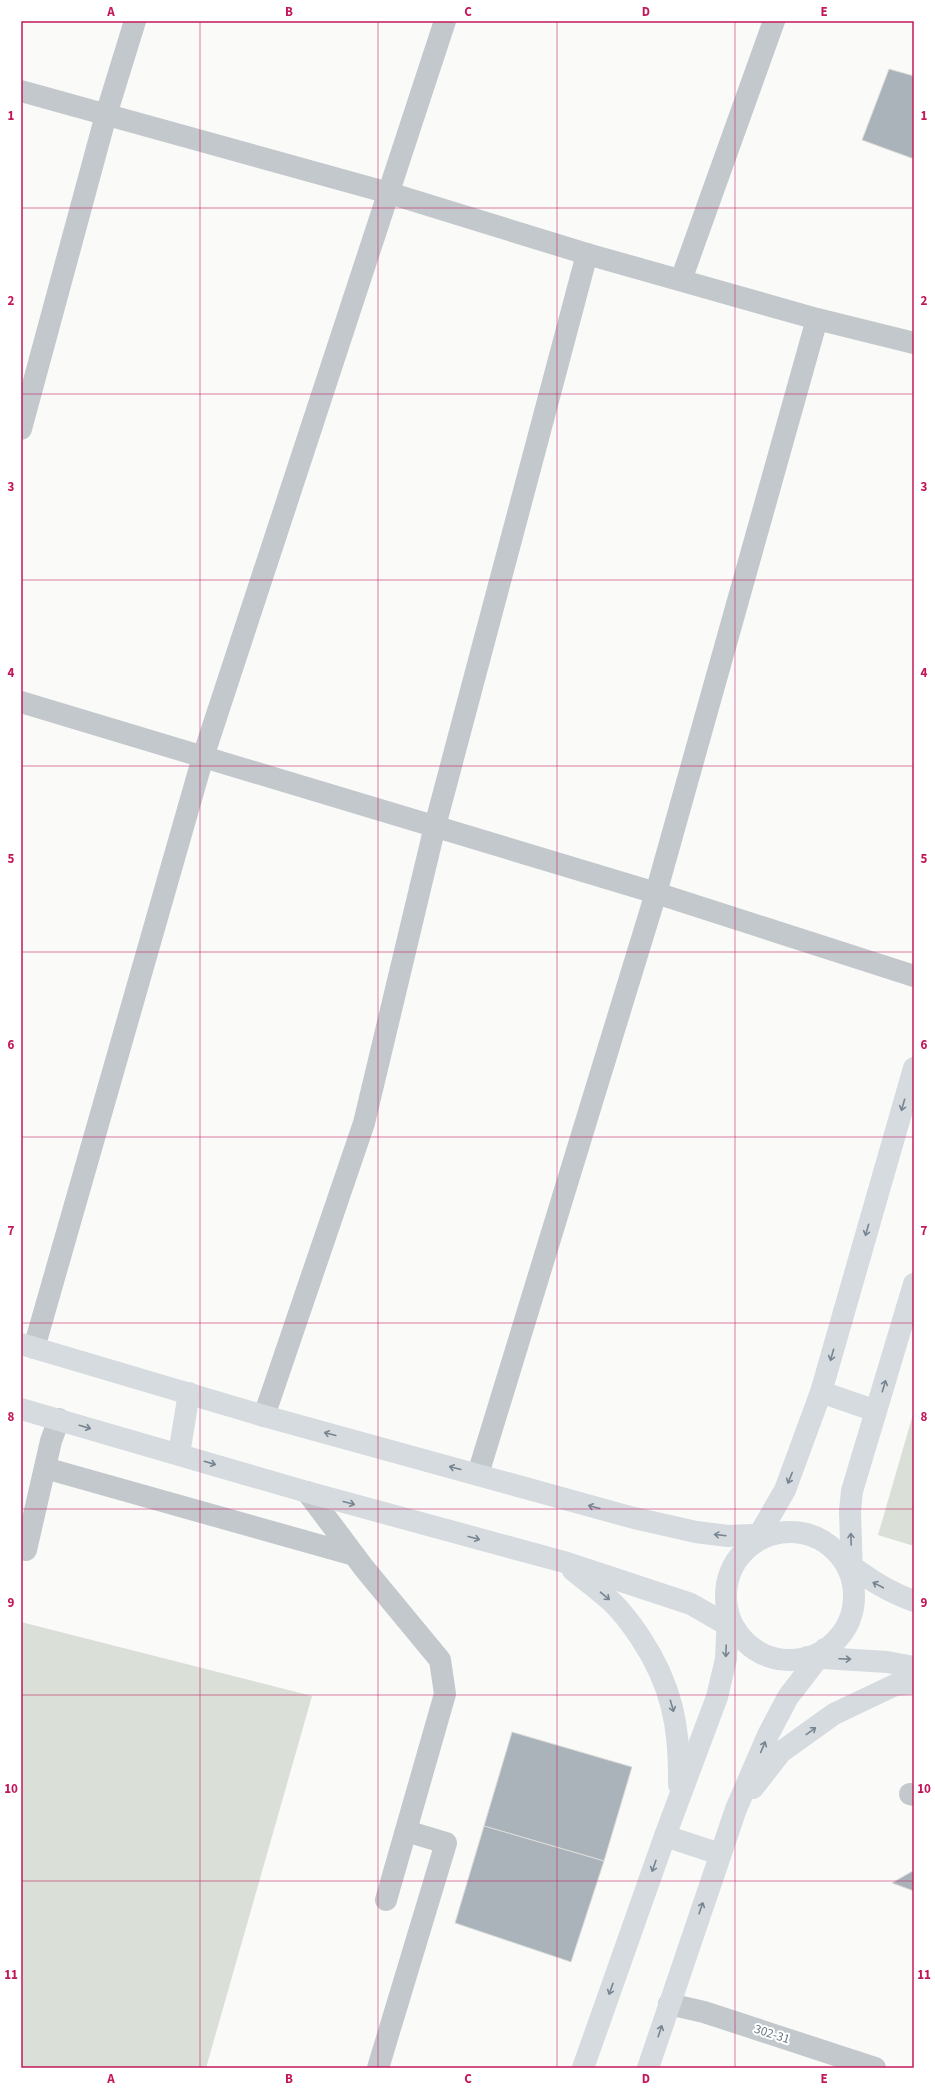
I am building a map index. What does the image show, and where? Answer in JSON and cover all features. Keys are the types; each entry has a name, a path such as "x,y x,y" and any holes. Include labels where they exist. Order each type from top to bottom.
{"main road":[{"path":"583,2068 665,1836 717,1697 726,1659 730,1622 726,1592 730,1573 740,1555 762,1537 785,1490 821,1392 914,1068"},
{"path":"648,2068 668,2004 736,1809 768,1735 784,1704 816,1655 840,1636 850,1618 854,1599 849,1568 850,1511 852,1491 914,1284"},
{"path":"28,1346 264,1416 478,1474 539,1493 696,1532 728,1536 762,1537 793,1531 813,1536 830,1545 849,1568 873,1583 897,1595 914,1601"},
{"path":"821,1392 876,1411"},
{"path":"179,1454 189,1393"},
{"path":"21,1409 307,1492 564,1562 691,1604 730,1622 749,1645 766,1655 786,1659 816,1655 887,1662 914,1667"},
{"path":"564,1562 614,1604 648,1649 667,1686 676,1720 680,1750 678,1803"},
{"path":"736,1809 781,1752 834,1714 895,1685 914,1683"},
{"path":"665,1836 720,1854"}],"street":[{"path":"21,429 106,115 135,21"},
{"path":"28,1346 203,756 445,21"},
{"path":"681,280 774,21"},
{"path":"21,91 389,193 587,254 817,319 914,343"},
{"path":"264,1416 364,1123 435,826 587,254"},
{"path":"478,1474 656,893 817,319"},
{"path":"21,702 656,893 914,976"},
{"path":"21,1548 26,1550 45,1468 59,1419"},
{"path":"45,1468 354,1555"},
{"path":"307,1492 354,1555 440,1660 445,1694 386,1900"},
{"path":"378,2068 446,1843 406,1831"},
{"name":"302-31","path":"668,2004 704,2012 875,2068"}],"shaded area":[{"path":"914,1411 914,1546 878,1535"},
{"path":"21,1622 312,1696 206,2068 21,2068"}],"building":[{"path":"889,69 914,76 914,159 862,140"},
{"path":"512,1732 632,1767 604,1861 484,1826"},
{"path":"484,1826 604,1861 571,1962 455,1923"},
{"path":"914,1871 914,1891 892,1883 911,1872"}]}
